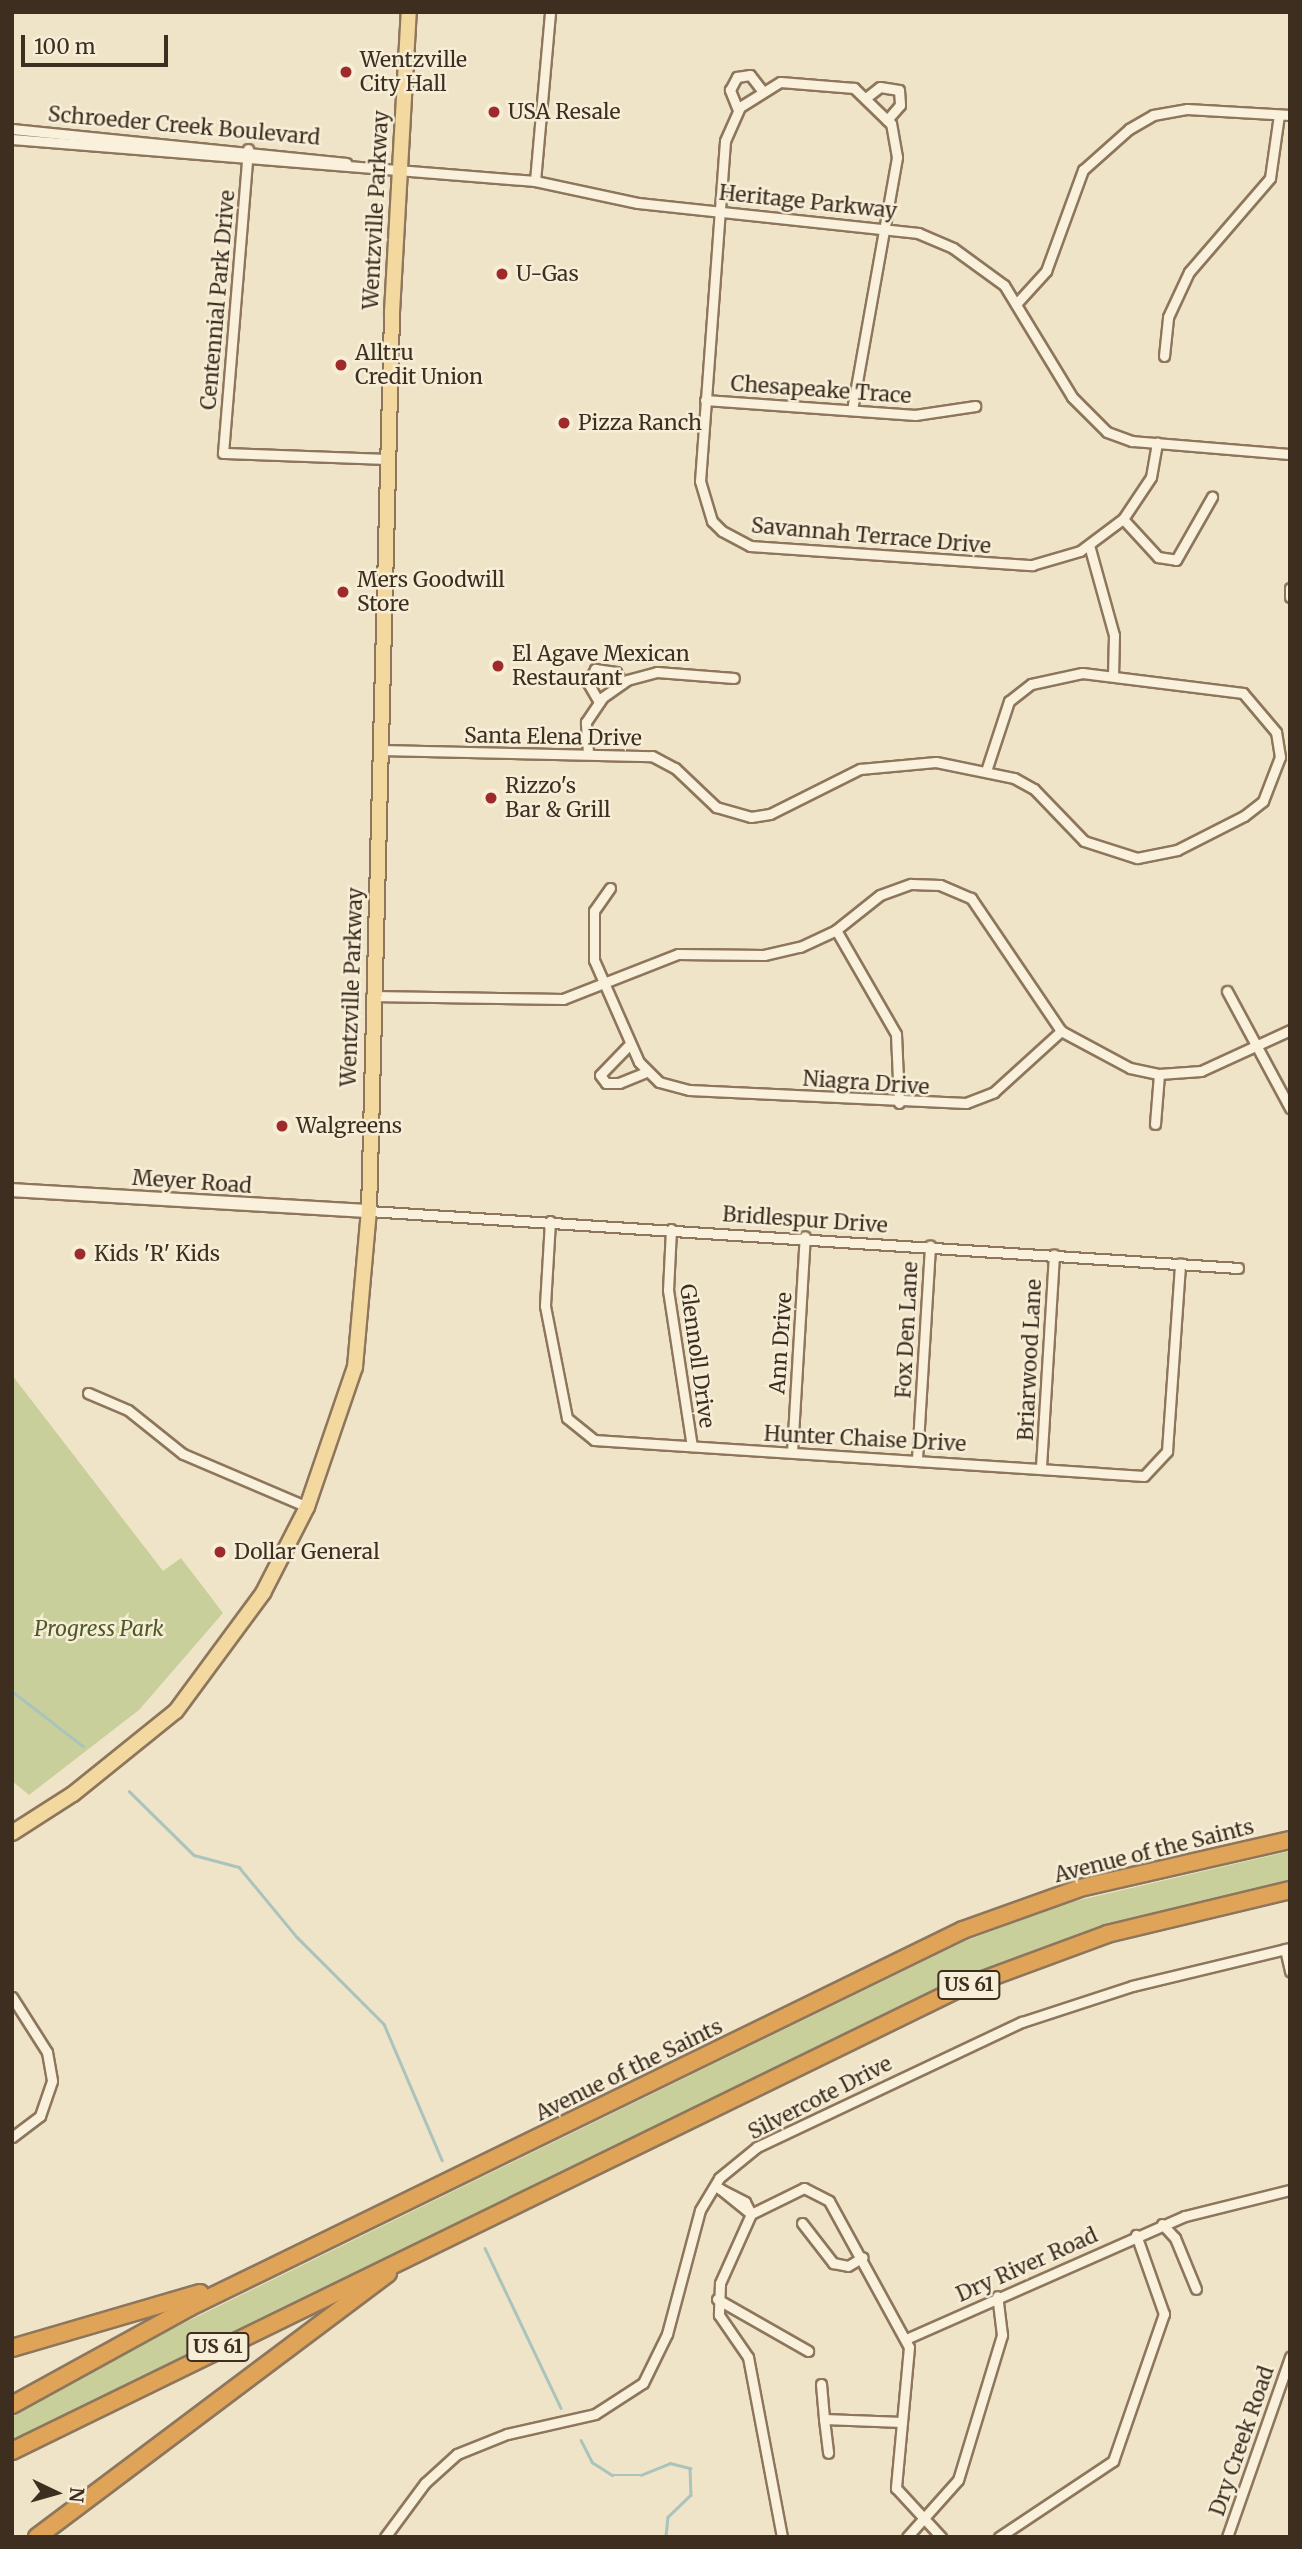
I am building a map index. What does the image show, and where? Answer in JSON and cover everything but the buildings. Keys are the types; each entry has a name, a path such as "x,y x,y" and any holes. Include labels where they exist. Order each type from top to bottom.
{"highway":[{"name":"Avenue of the Saints","path":"12,2405 240,2282 963,1930 1080,1888 1290,1840"},
{"name":"US 61","path":"12,2451 425,2246 993,1974 1107,1934 1290,1890"},
{"path":"40,2536 425,2246"},
{"path":"12,2348 240,2282"}],"main road":[{"name":"Wentzville Parkway","path":"12,1833 176,1711 263,1593 307,1507 355,1367 369,1211 371,996 381,750 388,458 398,168 409,12"}],"street":[{"path":"535,181 550,12"},
{"path":"738,110 730,90 737,77 750,75 761,89"},
{"path":"721,211 726,141 738,110 761,89 789,81 854,88 867,96 887,120 897,156 882,225 852,410"},
{"path":"867,96 880,87 899,90 900,105 887,120"},
{"path":"1016,304 1046,271 1083,170 1129,129 1153,115 1187,109 1290,115"},
{"path":"1164,356 1168,317 1189,272 1270,178 1279,115"},
{"name":"Schroeder Creek Boulevard","path":"12,129 248,155"},
{"name":"Schroeder Creek Boulevard","path":"12,139 398,168"},
{"name":"Centennial Park Drive","path":"248,155 223,453 388,458"},
{"name":"Heritage Parkway","path":"398,168 535,181 638,203 882,225 953,248 1004,285 1086,416 1107,432 1157,443 1290,454"},
{"name":"Savannah Terrace Drive","path":"721,211 700,473 705,503 722,531 750,546 1009,566 1057,560 1089,545 1123,519 1152,477 1157,443"},
{"name":"Chesapeake Trace","path":"705,400 915,415 975,406"},
{"path":"1123,519 1158,557 1175,560 1212,497"},
{"path":"1089,545 1114,635 1113,676"},
{"path":"1290,588 1290,597"},
{"path":"599,702 588,683 595,668 616,672 622,683"},
{"path":"588,753 586,722 599,702 622,683 657,672 734,678"},
{"name":"Santa Elena Drive","path":"381,750 652,756 675,768 716,807 751,817 887,762 986,771 1034,789 1084,841 1120,857 1177,850 1262,801 1280,757 1276,732 1261,707 1218,687 1113,676 1054,675 1031,684 999,720 986,771"},
{"path":"371,996 563,999 602,987 678,954 764,955 836,930 880,895 911,884 940,885 971,898 1060,1031 1104,1058 1159,1074 1201,1071 1290,1030"},
{"name":"Niagra Drive","path":"610,888 594,911 594,961 602,987 630,1044 659,1082 689,1090 945,1106 985,1096 1060,1031"},
{"path":"836,930 896,1034 899,1103"},
{"path":"1227,991 1290,1108"},
{"path":"630,1044 600,1075 606,1083 619,1083 648,1071"},
{"path":"1155,1124 1159,1074"},
{"name":"Meyer Road","path":"12,1190 369,1211"},
{"name":"Bridlespur Drive","path":"369,1211 805,1236 1238,1268"},
{"name":"Hunter Chaise Drive","path":"550,1221 545,1306 567,1418 594,1440 1041,1467 1144,1476 1160,1463 1167,1451 1180,1263"},
{"name":"Glennoll Drive","path":"671,1229 667,1290 692,1446"},
{"name":"Ann Drive","path":"792,1452 805,1236"},
{"name":"Fox Den Lane","path":"917,1459 930,1245"},
{"name":"Briarwood Lane","path":"1041,1467 1054,1254"},
{"path":"89,1393 128,1410 184,1454 307,1507"},
{"path":"1287,1949 1290,1971"},
{"name":"Silvercote Drive","path":"385,2537 425,2483 457,2455 507,2434 595,2414 643,2383 656,2364 700,2210 717,2187 758,2147 1022,2022 1132,1986 1287,1949"},
{"path":"12,1997 52,2066 49,2096 30,2127 12,2137"},
{"path":"717,2187 751,2214"},
{"path":"782,2537 748,2357 719,2315 718,2299 738,2235 751,2214 792,2190 814,2189 863,2257 906,2339 896,2488 940,2537"},
{"name":"Dry River Road","path":"906,2339 1162,2224 1290,2190"},
{"path":"802,2223 834,2263 848,2266 863,2257"},
{"path":"1162,2224 1175,2238 1196,2290"},
{"path":"999,2537 1113,2461 1164,2314 1136,2235"},
{"path":"906,2537 958,2480 1002,2335 997,2296"},
{"path":"718,2299 808,2351"},
{"name":"Dry Creek Road","path":"1227,2537 1290,2357"},
{"path":"821,2384 828,2453"},
{"path":"824,2420 902,2422"}],"green space":[{"name":"Progress Park","path":"12,1375 163,1571 181,1558 223,1613 139,1710 29,1795 12,1781"},
{"path":"1290,1851 1290,1881 1106,1927 969,1977 12,2444 12,2417 129,2350 965,1941 1067,1903"}],"waterway":[{"path":"12,1691 83,1746"},
{"path":"129,1791 194,1855 239,1867 297,1937 384,2024 442,2160"},
{"path":"485,2248 561,2408"},
{"path":"581,2440 592,2462 612,2475 641,2475 670,2463 690,2468 691,2495 668,2517 666,2537"}],"place":[{"name":"Wentzville City Hall","path":"346,72"},
{"name":"USA Resale","path":"494,112"},
{"name":"U-Gas","path":"502,274"},
{"name":"Alltru Credit Union","path":"341,365"},
{"name":"Pizza Ranch","path":"564,423"},
{"name":"Mers Goodwill Store","path":"343,592"},
{"name":"El Agave Mexican Restaurant","path":"498,666"},
{"name":"Rizzo's Bar & Grill","path":"491,798"},
{"name":"Walgreens","path":"282,1126"},
{"name":"Kids 'R' Kids","path":"80,1254"},
{"name":"Dollar General","path":"220,1552"}]}
